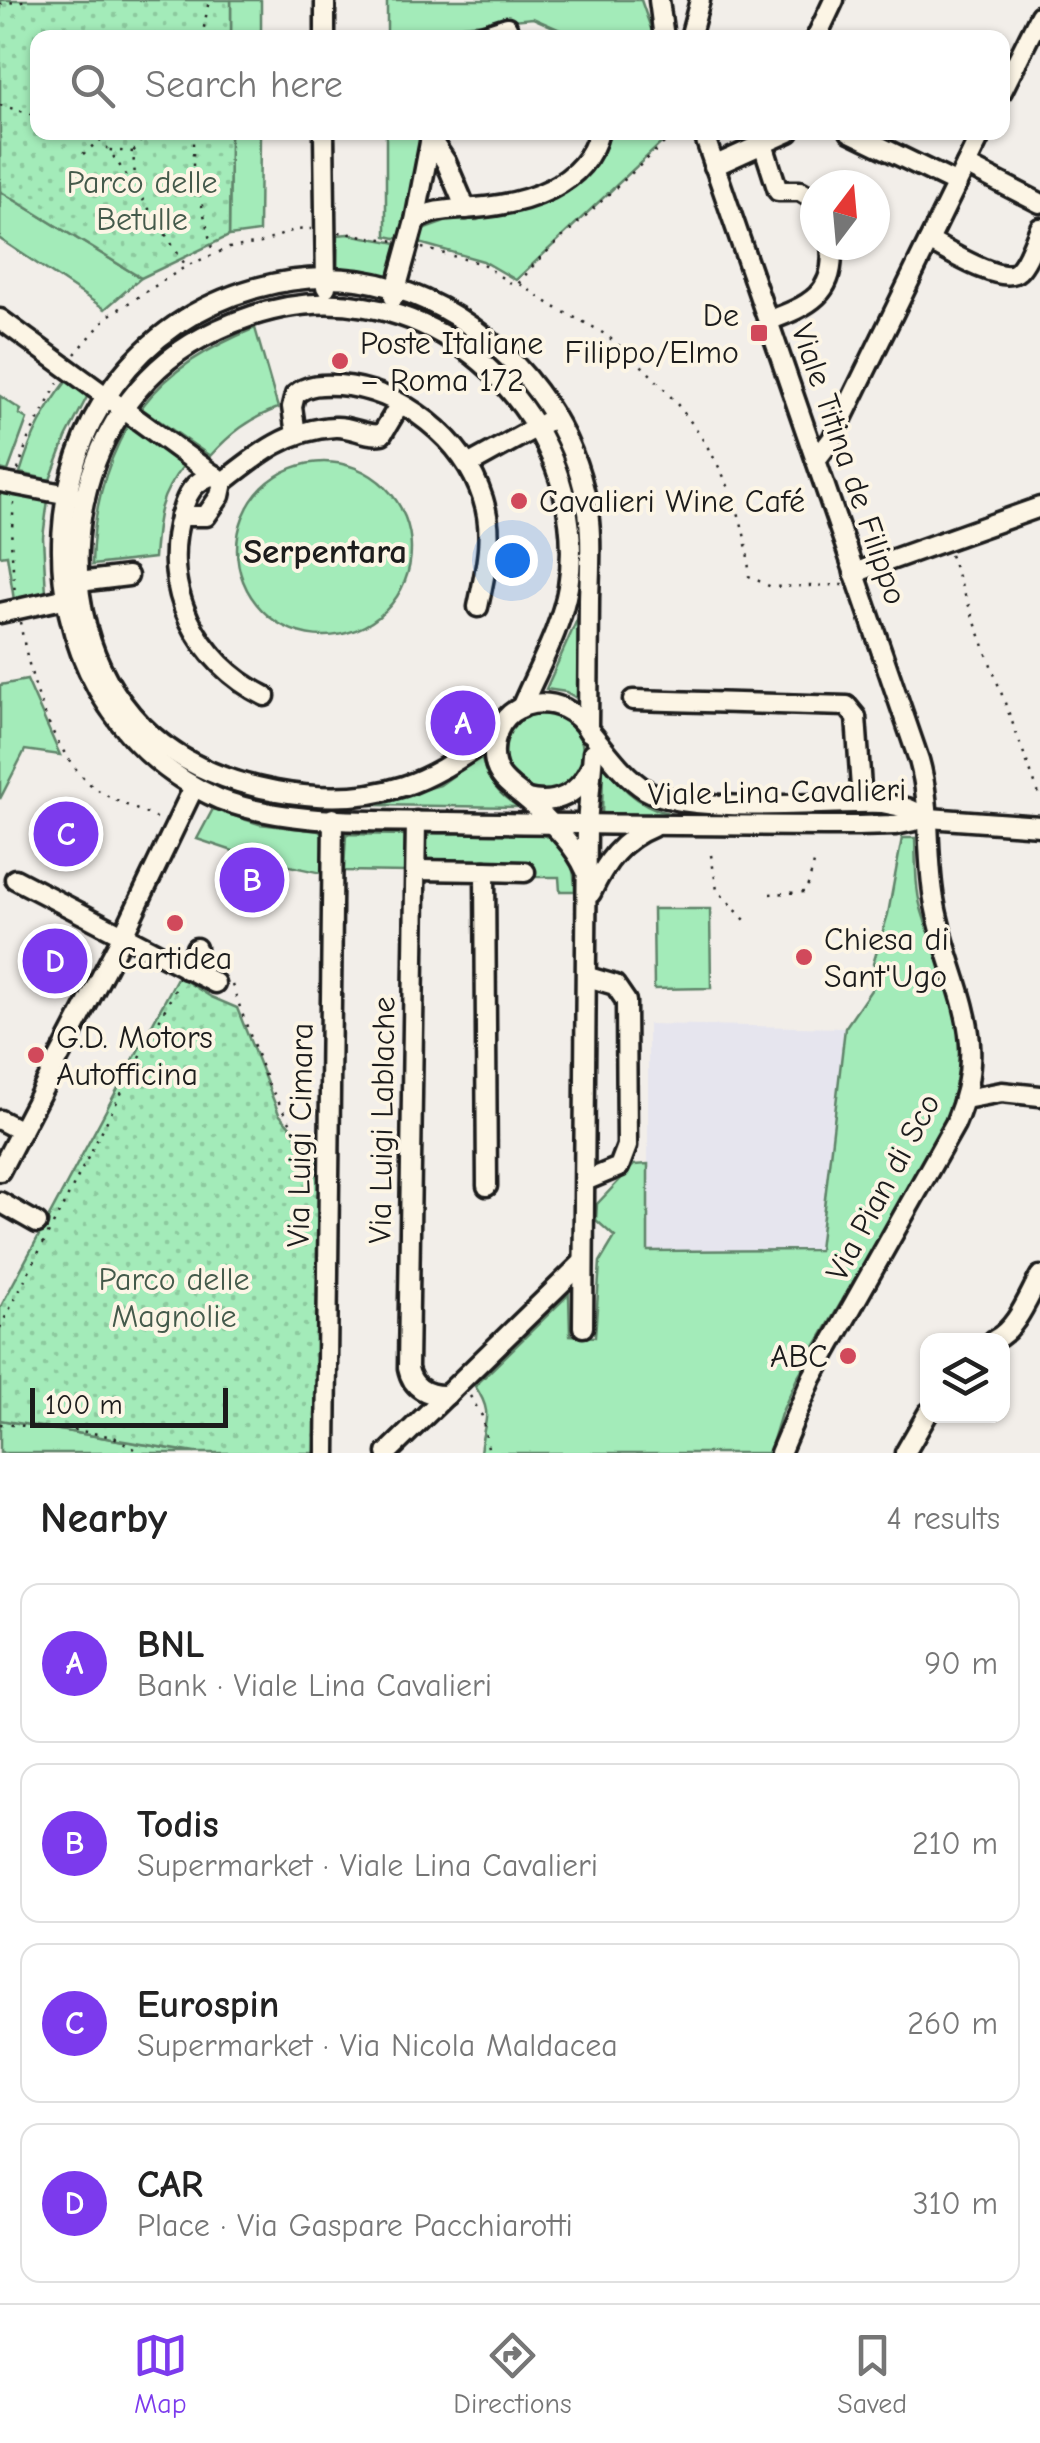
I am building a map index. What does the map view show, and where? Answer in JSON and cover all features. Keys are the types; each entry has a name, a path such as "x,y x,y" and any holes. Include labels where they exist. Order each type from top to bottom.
{"street":[{"path":"324,0 324,30"},
{"path":"658,0 663,30"},
{"path":"692,30 700,0"},
{"path":"820,30 834,0"},
{"path":"1010,75 1040,15"},
{"path":"498,30 507,27"},
{"path":"324,140 326,303"},
{"path":"389,312 415,221 431,140"},
{"path":"434,140 466,209"},
{"path":"415,221 432,212 500,205 557,187 586,163 596,140"},
{"name":"Viale Titina de Filippo","path":"706,140 919,760 929,818"},
{"path":"714,166 771,140"},
{"path":"867,140 958,184"},
{"path":"816,460 832,439 978,140"},
{"path":"762,144 778,191 800,191"},
{"path":"966,166 1040,203"},
{"path":"929,242 990,272 1008,276 1018,270 1040,228"},
{"path":"768,321 807,305 820,295 831,271 831,260"},
{"name":"Viale Lina Cavalieri","path":"326,276 397,288 444,310 496,346 528,377 576,463 589,513 588,729 635,782 676,802 862,802 897,805 929,818 881,826 333,818 257,809 194,788 150,760 110,722 88,692 66,648 49,564 57,492 78,430 102,394 140,352 197,311 248,290 290,280 326,276"},
{"path":"497,734 420,780 382,792 340,798 295,795 238,782 201,768 168,748 140,723 116,694 93,648 80,588 79,538 84,498 101,448 123,409 156,370 210,333 275,309 326,303 389,312 436,331 471,353 502,382 536,428 564,493 571,554 564,606 522,708"},
{"path":"0,319 218,478 220,496 206,516 180,516"},
{"path":"296,434 293,397 308,387 356,387 400,404 438,431 468,465 488,516 487,556 478,607"},
{"path":"265,696 218,662 191,626 180,598 175,543 191,489 202,479 218,478 271,444 296,434 334,427 382,434 400,404"},
{"path":"468,465 554,418"},
{"path":"0,482 84,498"},
{"path":"856,579 1040,507"},
{"path":"0,613 54,601 80,588 128,576"},
{"path":"633,700 848,706 856,717 862,802"},
{"path":"583,1327 582,1263 588,977 588,875 588,824 594,753 588,729 576,714 559,705 540,702 522,708 507,718 497,734 494,754 498,773 575,850 588,875"},
{"path":"150,760 168,748"},
{"path":"527,799 546,802 572,793 585,780 594,753"},
{"path":"0,1171 122,937 194,788"},
{"name":"Via Luigi Cimara","path":"326,1453 333,818"},
{"path":"929,818 1040,826"},
{"name":"Via Pian di Sco","path":"780,1453 812,1378 930,1171 965,1100 970,1024 933,896 929,818"},
{"name":"Via Luigi Lablache","path":"416,821 408,1368 410,1378 419,1388 433,1395 446,1395"},
{"path":"588,898 619,848 658,825"},
{"path":"416,870 525,872"},
{"path":"485,871 487,1186"},
{"path":"15,880 186,969 224,984"},
{"path":"186,969 196,948"},
{"path":"585,1181 619,1167 627,1146 626,1001 615,986 588,977"},
{"path":"965,1100 1002,1092 1040,1096"},
{"path":"0,1120 21,1131"},
{"path":"0,1202 38,1223"},
{"path":"386,1453 582,1263"},
{"path":"1005,1333 1040,1276"},
{"path":"905,1453 922,1423"}],"path":[{"path":"0,4 30,0"},
{"path":"203,30 209,0"},
{"path":"0,105 30,114"},
{"path":"83,154 93,140"},
{"path":"101,140 186,266 261,242"},
{"path":"136,189 133,152 141,140"},
{"path":"193,140 193,167 214,254"},
{"path":"518,284 667,140"},
{"path":"108,150 133,152"},
{"path":"408,245 483,264 611,339 650,374 714,458 738,505 749,576 772,587 856,579"},
{"path":"945,542 1040,797"},
{"path":"711,856 717,890 746,920"},
{"path":"770,894 806,892 816,856"},
{"path":"0,1328 186,969"},
{"path":"224,984 267,1082 310,1160 330,1163"},
{"path":"462,1382 482,1416 490,1453"},
{"path":"0,1424 114,1437 142,1453"}],"shaded area":[{"path":"648,1024 845,1028 819,1251 648,1251"}],"green space":[{"name":"Parco delle Betulle","path":"0,0 231,0 231,30 30,30 30,140 230,140 229,236 141,278 0,191"},
{"path":"231,0 261,0 261,30 231,30"},
{"path":"387,0 641,0 652,30 560,30 533,18 462,25 455,30 387,30"},
{"path":"230,140 260,140 259,232 229,236"},
{"path":"386,140 419,140 419,160 400,239 386,236"},
{"path":"600,140 665,140 516,280 483,261 416,242 425,229 453,219 477,220 558,192"},
{"path":"0,191 141,278 105,309 0,239"},
{"path":"338,235 397,243 392,276 337,267"},
{"path":"255,328 278,408 241,428 210,456 141,408 165,381 192,360"},
{"path":"69,378 88,395 50,480 20,473 40,423"},
{"path":"0,396 27,419 8,471 0,469"},
{"path":"128,425 184,465 160,508 154,558 92,565 101,492"},
{"path":"324,462 357,469 385,488 404,516 411,549 404,582 385,610 357,629 324,636 291,629 263,610 244,582 237,549 244,516 263,488 291,469"},
{"path":"0,490 48,500 43,537 46,594 14,600 7,555 0,556"},
{"path":"580,613 580,700 566,692 546,689"},
{"path":"27,680 60,755 25,750 0,799 0,685"},
{"path":"544,713 559,716 571,725 580,737 580,767 571,779 559,788 544,791 529,788 517,779 508,767 505,752 508,737 517,725 529,716"},
{"path":"481,756 494,786 519,807 370,805 440,785"},
{"path":"603,762 635,798 679,815 680,819 602,818"},
{"path":"213,809 259,824 319,831 325,837 322,873 257,859 197,839"},
{"path":"431,833 548,837 568,854 575,891 560,891 559,877 534,877 534,867 427,864 427,838"},
{"path":"346,834 407,835 408,872 344,871"},
{"path":"902,838 915,838 919,900 956,1019 958,1070 952,1100 940,1133 798,1376 769,1453 480,1453 486,1412 475,1386 569,1294 570,1335 595,1337 600,1262 615,1237 596,1220 597,1204 634,1165 648,1164 648,1251 819,1250 845,1028 882,974 873,964 888,914"},
{"path":"653,909 710,909 711,988 654,989"},
{"name":"Parco delle Magnolie","path":"178,976 237,1008 279,1114 323,1164 321,1453 195,1453 0,1420 0,1308"},
{"path":"0,1420 195,1453 0,1453"}],"place":[{"name":"De Filippo/Elmo","path":"759,333"},
{"name":"Poste Italiane – Roma 172","path":"340,361"},
{"name":"Cavalieri Wine Café","path":"519,501"},
{"name":"BNL","path":"463,723"},
{"name":"Eurospin","path":"66,834"},
{"name":"Todis","path":"252,880"},
{"name":"Cartidea","path":"175,923"},
{"name":"Chiesa di Sant'Ugo","path":"804,957"},
{"name":"CAR","path":"55,961"},
{"name":"G.D. Motors Autofficina","path":"36,1055"},
{"name":"ABC","path":"848,1356"}],"district":[{"name":"Serpentara","path":"325,551"}]}
